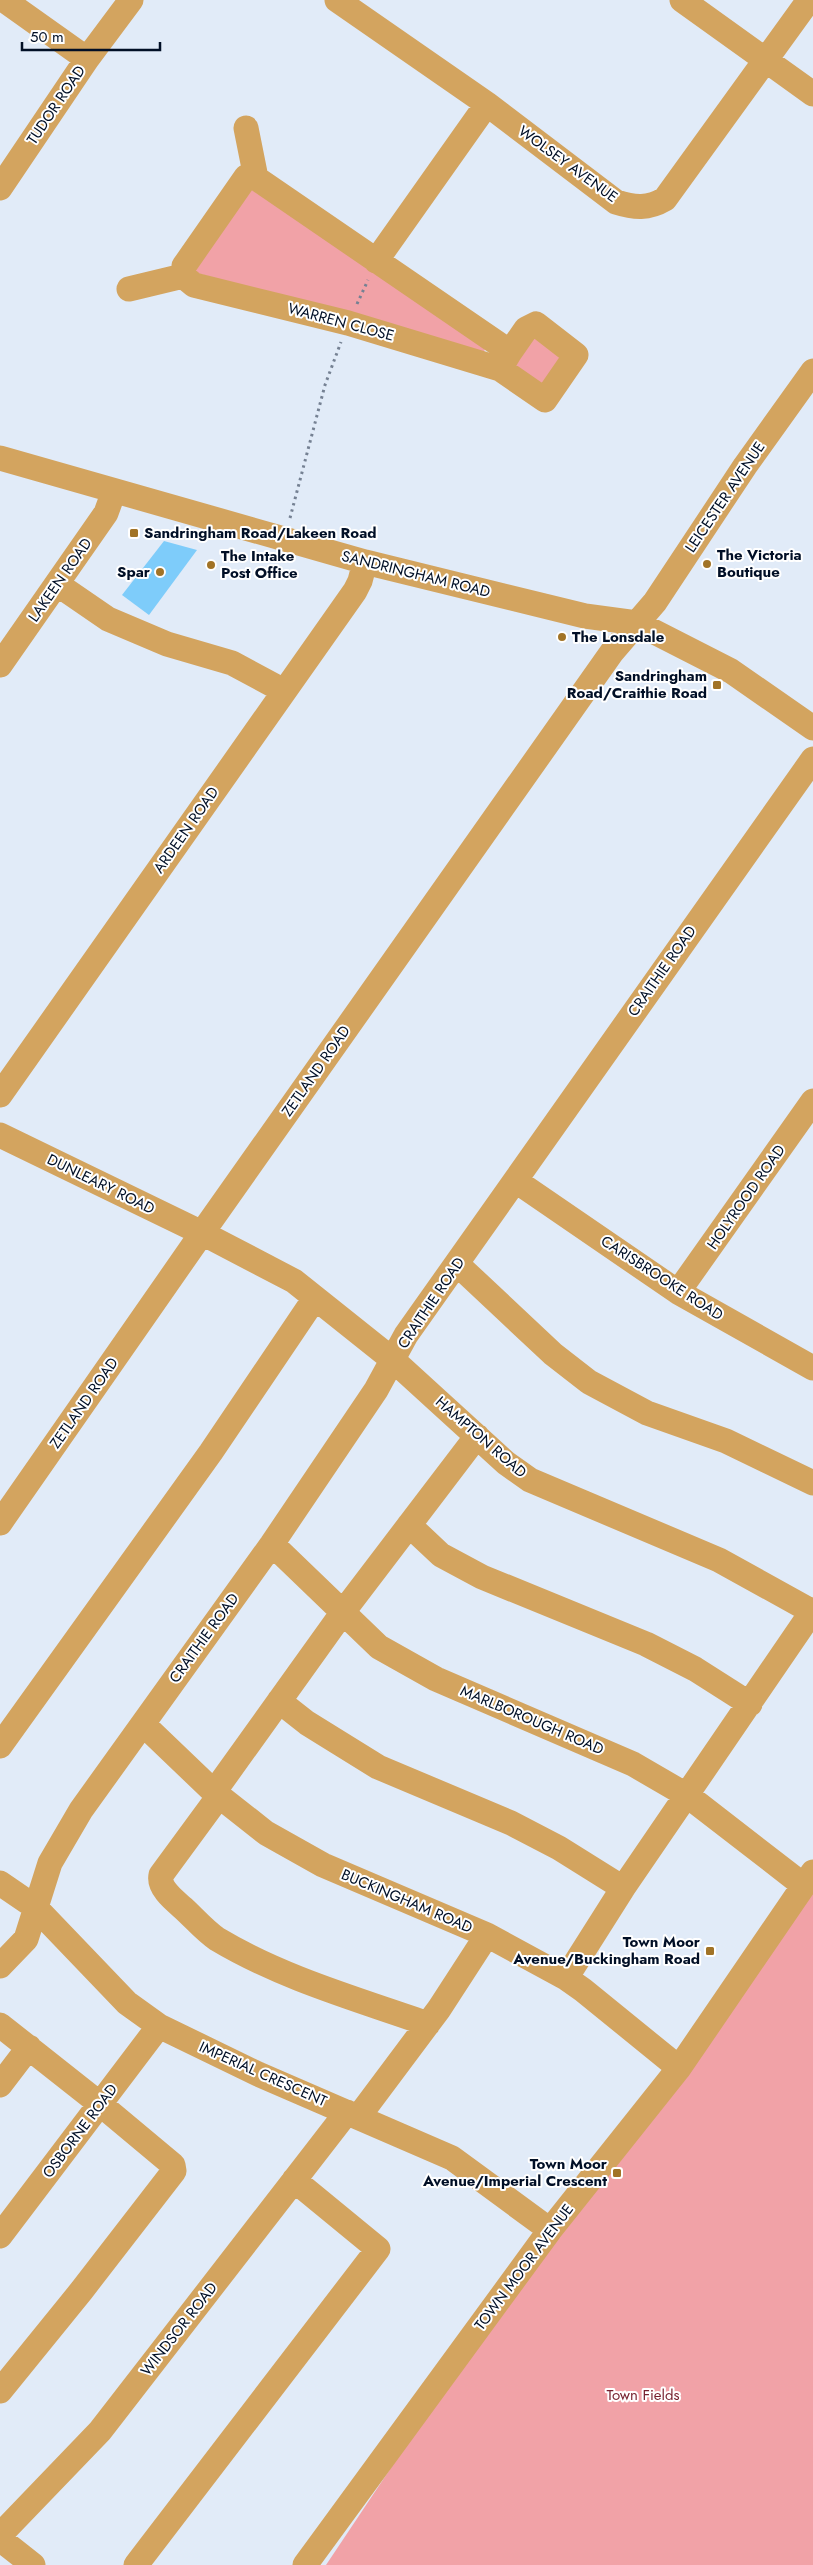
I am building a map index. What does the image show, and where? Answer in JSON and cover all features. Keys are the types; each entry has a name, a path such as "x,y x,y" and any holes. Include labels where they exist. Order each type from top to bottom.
{"street":[{"path":"4,0 87,59"},
{"name":"TUDOR ROAD","path":"0,188 87,59 131,0"},
{"name":"WOLSEY AVENUE","path":"337,0 487,104 616,202 635,208 653,206 665,199 809,0"},
{"path":"682,0 813,94"},
{"path":"376,261 487,104"},
{"path":"129,289 183,276 184,266 239,185 246,177 256,178 246,128"},
{"name":"WARREN CLOSE","path":"183,276 194,285 505,360 376,261 256,178"},
{"name":"LEICESTER AVENUE","path":"637,623 655,602 745,466 813,371"},
{"name":"SANDRINGHAM ROAD","path":"0,458 365,562 586,616 637,623 731,670 813,728"},
{"name":"LAKEEN ROAD","path":"0,665 106,513 114,491"},
{"name":"ARDEEN ROAD","path":"0,1095 355,591 365,562"},
{"path":"57,584 108,619 155,640 245,669 284,691"},
{"name":"ZETLAND ROAD","path":"0,1524 202,1233 612,652 637,623"},
{"name":"CRAITHIE ROAD","path":"0,1966 26,1939 42,1884 54,1855 81,1810 272,1544 376,1390 406,1335 813,759"},
{"name":"HOLYROOD ROAD","path":"678,1292 813,1101"},
{"name":"DUNLEARY ROAD","path":"0,1135 202,1233"},
{"name":"CARISBROOKE ROAD","path":"516,1181 678,1292 813,1368"},
{"name":"HAMPTON ROAD","path":"202,1233 294,1281 393,1360 506,1463 530,1480 719,1560 813,1611"},
{"path":"456,1264 553,1354 589,1382 647,1413 726,1441 813,1483"},
{"path":"0,1746 211,1452 315,1298"},
{"path":"428,2024 304,1981 216,1938 171,1897 162,1884 161,1876 279,1701 343,1612 477,1436"},
{"path":"409,1525 441,1555 517,1593 646,1644 695,1669 750,1704"},
{"name":"MARLBOROUGH ROAD","path":"272,1544 379,1647 436,1679 633,1764 688,1796 808,1878"},
{"path":"566,1978 624,1888 813,1611"},
{"path":"279,1701 307,1723 378,1767 512,1823 559,1848 624,1888"},
{"name":"BUCKINGHAM ROAD","path":"143,1724 216,1794 266,1833 323,1865 487,1935 566,1978 679,2068"},
{"name":"TOWN MOOR AVENUE","path":"305,2565 550,2230 679,2068 808,1878"},
{"name":"IMPERIAL CRESCENT","path":"0,1883 35,1907 127,2003 159,2026 258,2074 452,2158 550,2230"},
{"name":"WINDSOR ROAD","path":"0,2537 100,2431 294,2180 353,2114 428,2024 487,1935"},
{"path":"0,2025 173,2165 174,2171 0,2391"},
{"name":"OSBORNE ROAD","path":"0,2236 159,2026"},
{"path":"0,2085 29,2047"},
{"path":"136,2565 378,2249 294,2180"},
{"path":"0,2537 32,2565"}],"path":[{"path":"285,539 325,385 348,323 376,261"}],"green space":[{"path":"252,189 485,348 484,353 193,272"},
{"path":"536,335 562,354 546,386 511,370"},
{"name":"Town Fields","path":"813,1872 813,2565 326,2565 550,2230"}],"building":[{"name":"Spar","path":"164,541 197,550 149,615 122,595"}],"place":[{"name":"Sandringham Road/Lakeen Road","path":"134,533"},
{"name":"The Victoria Boutique","path":"707,564"},
{"name":"The Intake Post Office","path":"211,565"},
{"name":"Spar","path":"160,572"},
{"name":"The Lonsdale","path":"562,637"},
{"name":"Sandringham Road/Craithie Road","path":"717,685"},
{"name":"Town Moor Avenue/Buckingham Road","path":"710,1951"},
{"name":"Town Moor Avenue/Imperial Crescent","path":"617,2173"}]}
